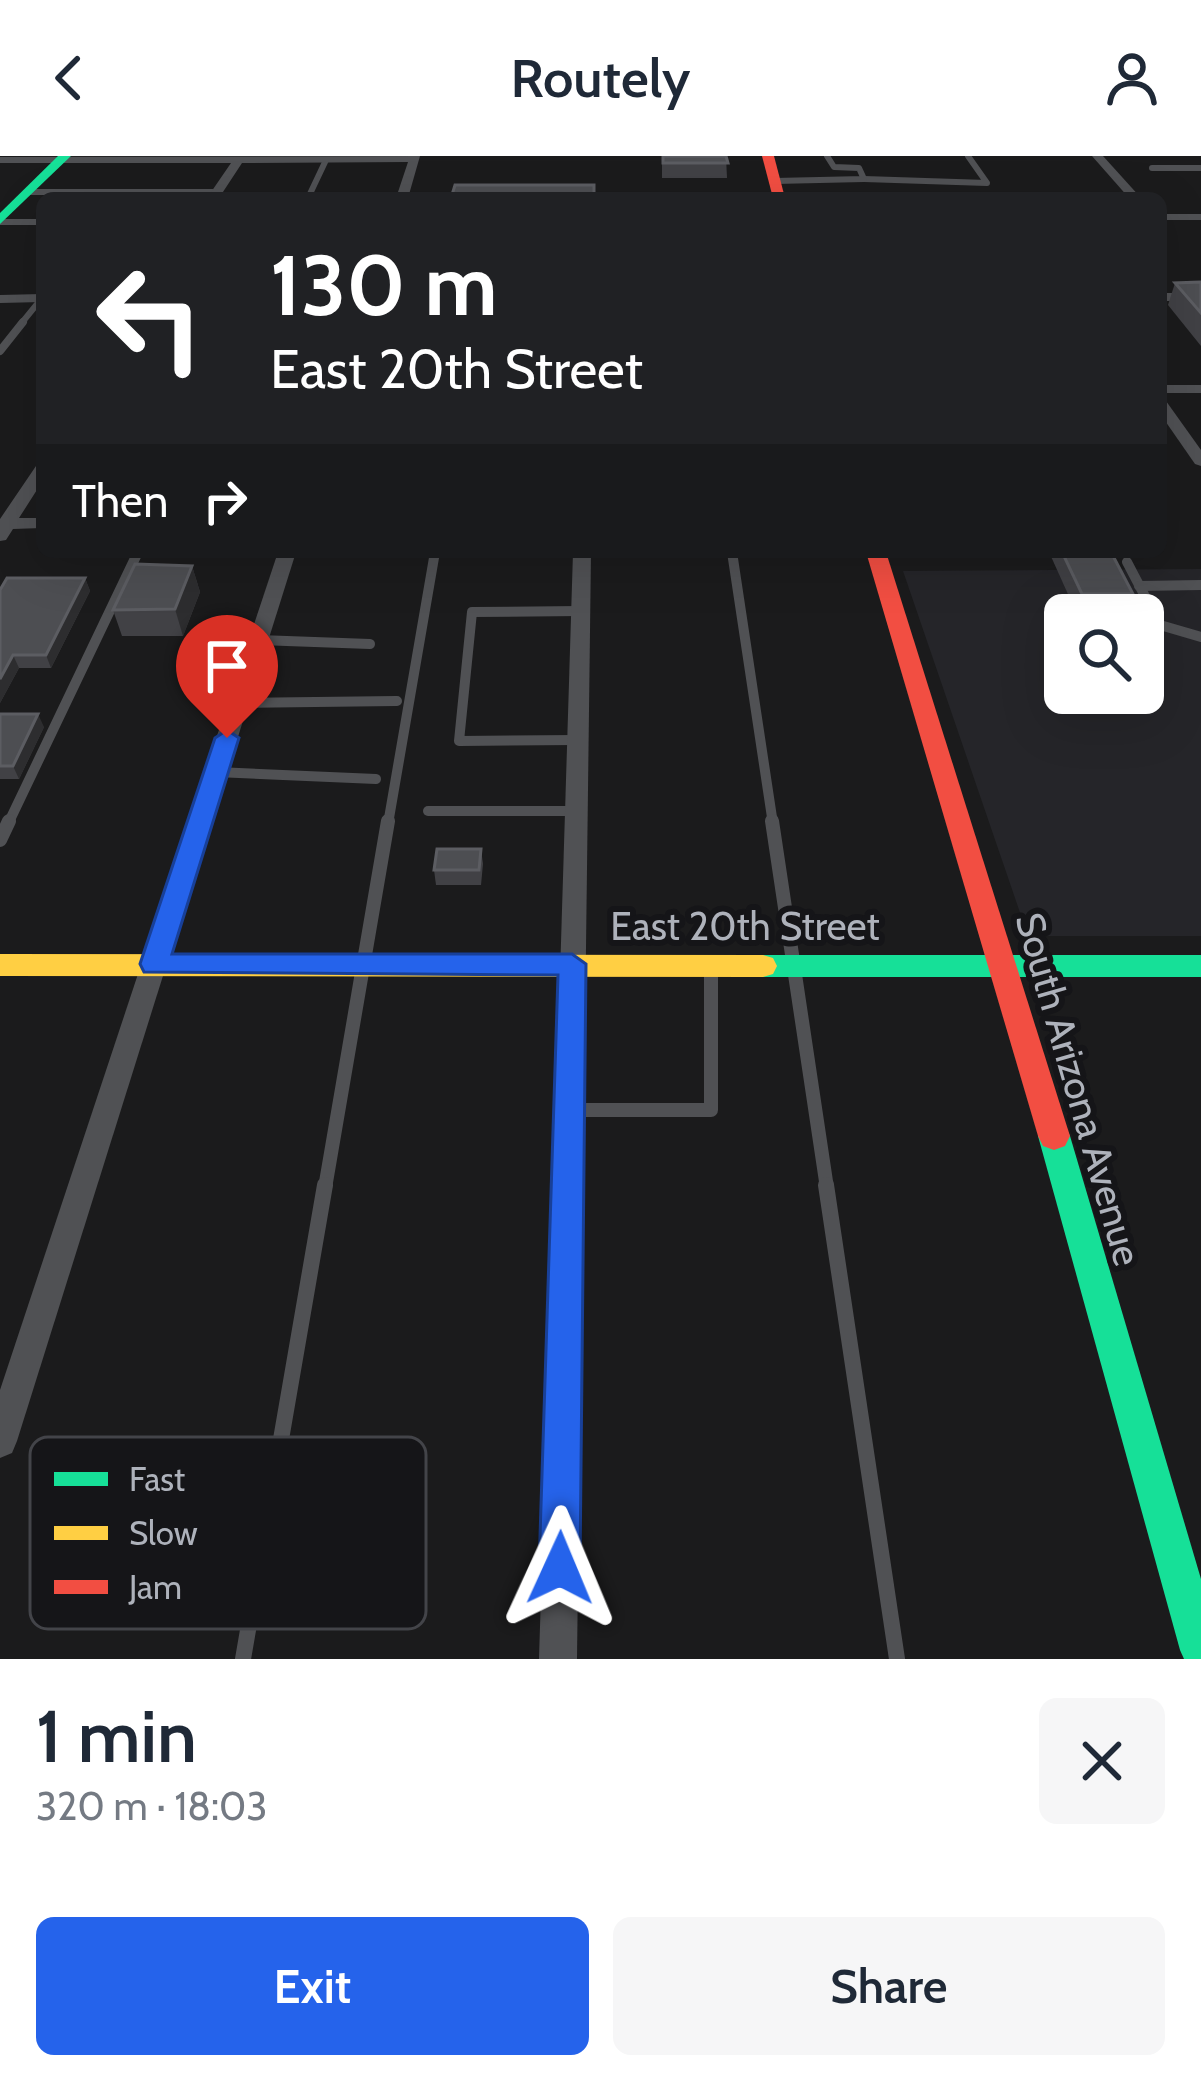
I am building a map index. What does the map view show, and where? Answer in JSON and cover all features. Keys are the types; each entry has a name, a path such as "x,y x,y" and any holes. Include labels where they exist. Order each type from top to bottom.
{"street":[{"path":"1097,156 1130,192"},
{"path":"0,221 63,158"},
{"path":"0,160 415,158 404,192"},
{"path":"216,192 238,160"},
{"path":"0,221 36,222"},
{"path":"1167,297 1201,297"},
{"path":"0,298 36,298"},
{"path":"1167,389 1201,389"},
{"path":"1167,413 1201,461"},
{"path":"3,528 36,478"},
{"path":"3,528 36,524"},
{"path":"0,1441 285,558"},
{"path":"558,1659 582,558"},
{"name":"South Arizona Avenue","path":"878,558 1005,966 1201,1651"},
{"name":"East 20th Street","path":"0,964 1201,966"}],"lane":[{"path":"827,156 834,167"},
{"path":"775,183 864,179 987,183 968,156"},
{"path":"311,192 326,160"},
{"path":"819,179 814,168 859,167 864,179"},
{"path":"1152,168 1201,168"},
{"path":"892,182 908,180"},
{"path":"936,180 957,183"},
{"path":"775,183 865,192"},
{"path":"28,192 36,192"},
{"path":"1167,217 1201,217"},
{"path":"0,352 36,306"},
{"path":"0,840 135,558"},
{"path":"281,1437 434,558"},
{"path":"733,558 896,1659"},
{"path":"1127,562 1160,626 1201,637"},
{"path":"1139,586 1201,585"},
{"path":"577,740 459,741 472,612 580,611"},
{"path":"259,640 370,644"},
{"path":"238,703 397,701"},
{"path":"216,772 376,779"},
{"path":"428,812 575,811"},
{"path":"569,1109 711,1109 711,964"},
{"path":"243,1659 248,1629"}],"shaded area":[{"path":"1201,569 1201,936 1028,936 903,571"}],"building":[{"path":"663,156 726,156 728,163 663,163"},
{"path":"455,185 594,185 594,192 453,192"},
{"path":"1201,282 1201,313 1175,283"},
{"path":"1065,558 1114,558 1133,594 1082,594"},
{"path":"135,564 192,566 175,609 113,610"},
{"path":"7,578 85,578 46,655 13,655 0,679 0,590"},
{"path":"0,714 38,714 13,766 0,766"},
{"path":"437,849 481,849 479,870 434,870"}],"traffic: fast":[{"path":"0,220 65,156"},
{"path":"763,966 1201,966"},
{"path":"1054,1136 1201,1650"}],"traffic: slow":[{"path":"0,965 763,966"}],"traffic: jam":[{"path":"768,156 777,192"},
{"path":"878,558 1054,1136"}],"route":[{"path":"227,738 154,964 572,964 560,1568"}]}
